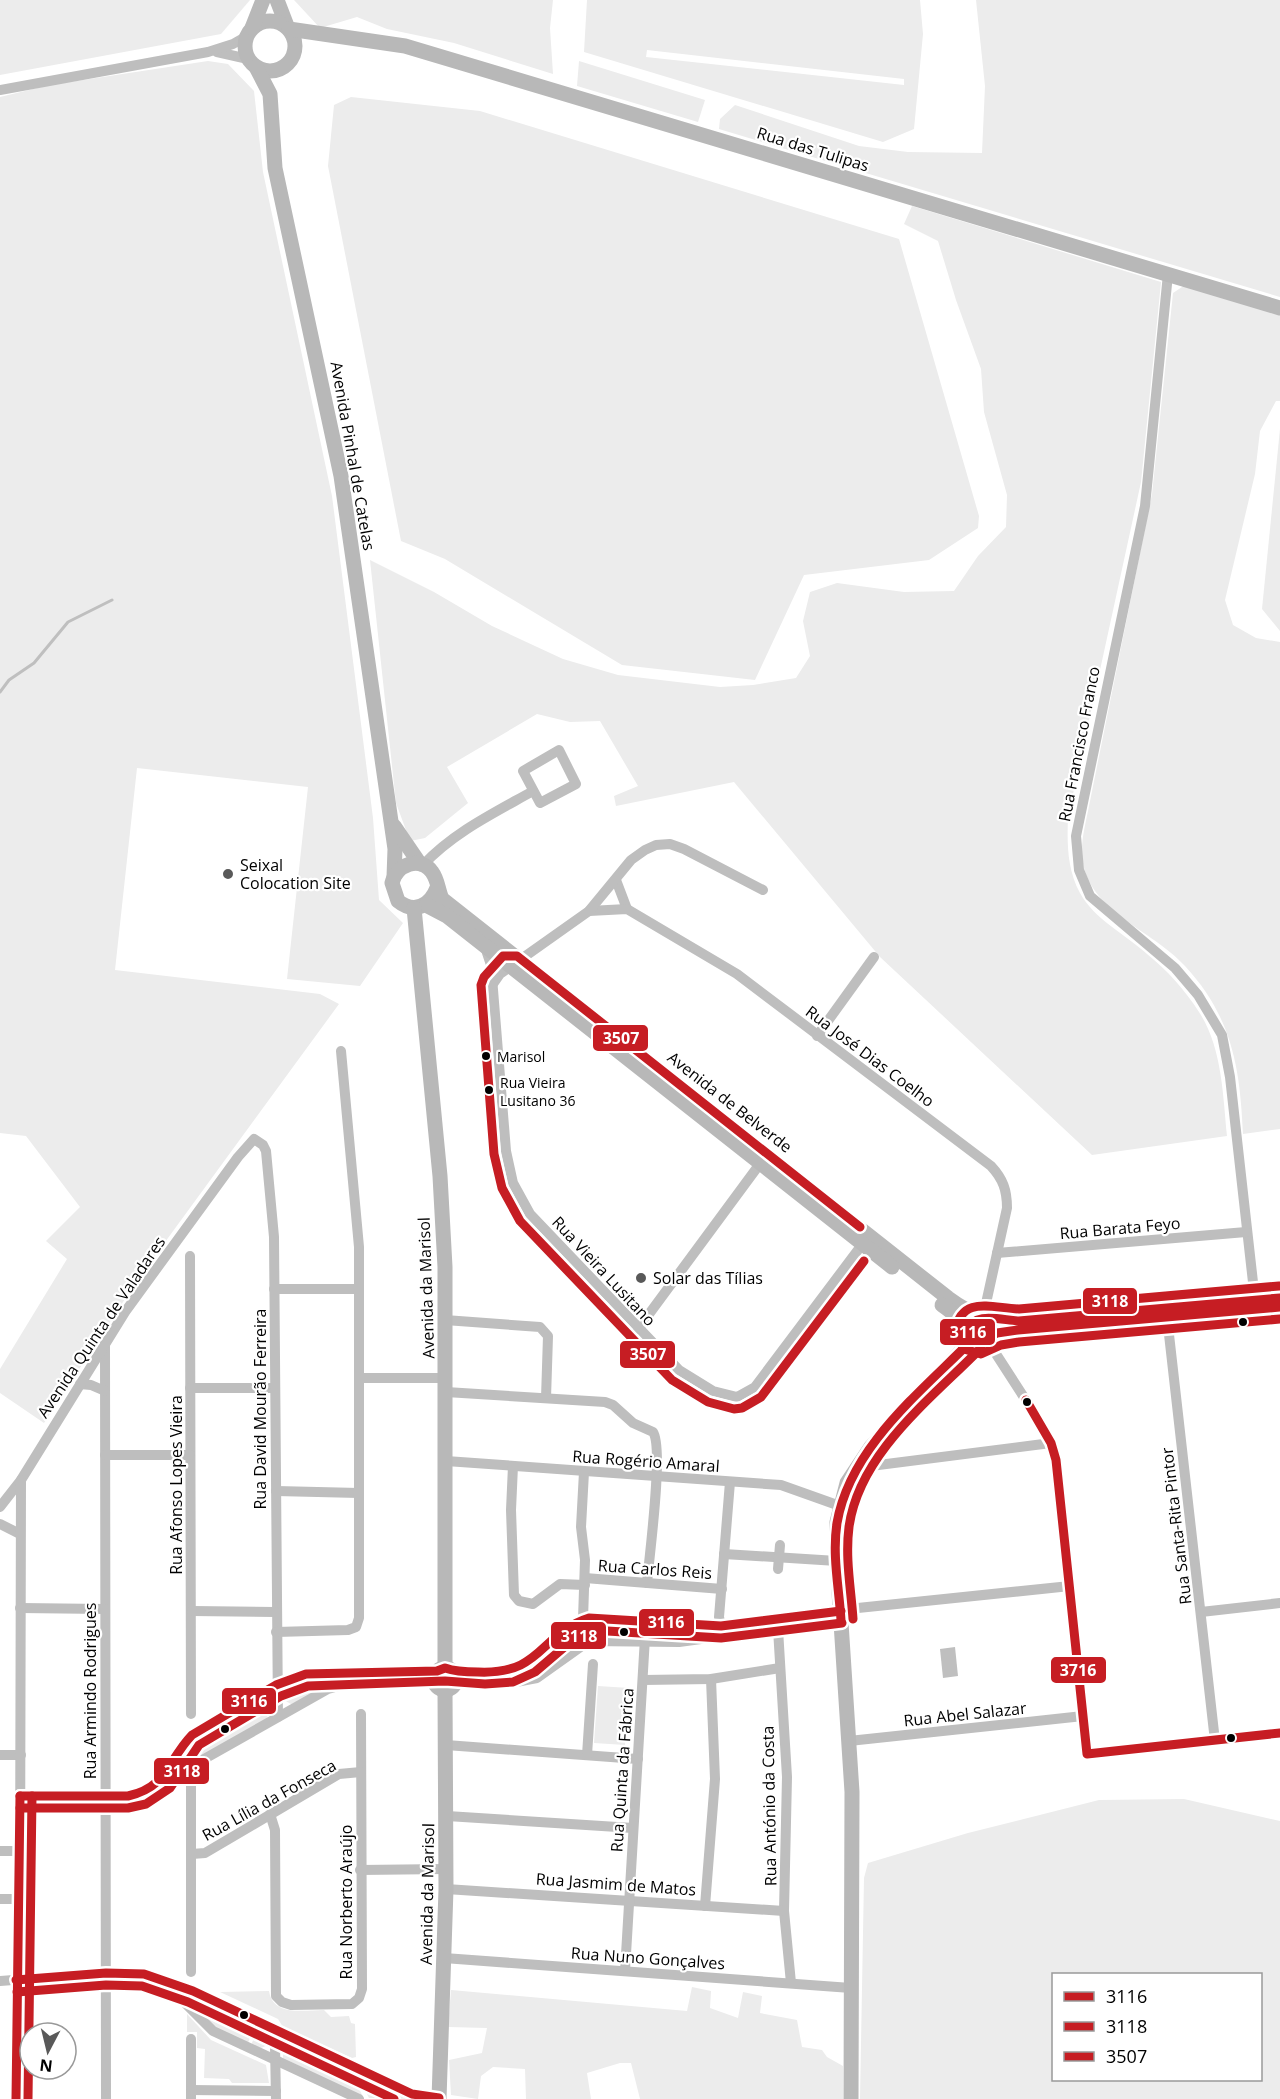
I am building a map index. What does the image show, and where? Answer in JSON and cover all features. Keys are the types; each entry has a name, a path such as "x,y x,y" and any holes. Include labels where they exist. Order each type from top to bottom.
{"main road":[{"path":"263,0 245,45 252,63 270,94 273,109"},
{"path":"277,0 296,42 294,55"},
{"path":"250,32 270,21 288,28"},
{"name":"Rua das Tulipas","path":"288,28 405,46 1280,308"},
{"path":"273,109 282,69 309,43 333,36"},
{"path":"252,63 271,72 282,69"},
{"name":"Avenida Pinhal de Catelas","path":"273,109 276,168 341,476 394,849 393,877"},
{"name":"Avenida de Belverde","path":"387,812 401,838 422,864 434,874 442,899 515,963 759,1165 948,1299 983,1318"},
{"path":"393,877 404,866 422,864"},
{"name":"Avenida de Belverde","path":"393,877 392,890 398,901 447,916 485,947 515,963 866,1240 979,1337"},
{"path":"420,906 433,898 437,888"},
{"name":"Avenida da Marisol","path":"420,906 440,1176 446,1320 447,1816 439,2098"},
{"path":"979,1337 1167,1312 1255,1304 1280,1298"},
{"path":"1255,1304 1280,1306"},
{"path":"979,1337 970,1322 983,1318 1019,1321 1167,1312"},
{"path":"851,2099 852,1792 837,1561 836,1536 840,1506 855,1468 871,1447 979,1337 992,1328 983,1318"}],"street":[{"path":"0,90 208,52 233,44 250,32"},
{"path":"208,52 228,53 252,63"},
{"name":"Rua Francisco Franco","path":"1168,274 1145,506 1076,836 1079,870 1090,896 1175,968 1198,995 1222,1035 1230,1077 1255,1304"},
{"path":"559,750 576,784 540,803 533,790 523,771 559,750"},
{"path":"422,864 440,847 469,827 533,790"},
{"path":"493,984 515,963 589,911 631,860 645,850 670,844 763,890"},
{"path":"589,911 627,909 616,880"},
{"name":"Rua José Dias Coelho","path":"627,909 737,974 991,1166 1002,1178 1007,1194 1007,1208 983,1318"},
{"name":"Rua Vieira Lusitano","path":"485,947 493,984 507,1151 513,1183 530,1214 679,1370 713,1392 737,1397 755,1387 866,1240"},
{"path":"818,1036 874,957"},
{"path":"276,1632 343,1631 356,1627 359,1618 358,1223 341,1051"},
{"name":"Rua David Mourão Ferreira","path":"254,1139 263,1144 268,1163 274,1237 275,1612 278,1717"},
{"name":"Avenida Quinta de Valadares","path":"0,1507 21,1480 149,1277 254,1139"},
{"path":"638,1329 759,1165"},
{"name":"Rua Barata Feyo","path":"997,1253 1246,1232"},
{"name":"Rua Afonso Lopes Vieira","path":"190,1256 191,1714"},
{"path":"274,1288 359,1289"},
{"name":"Rua Santa-Rita Pintor","path":"1167,1312 1215,1741"},
{"path":"446,1320 540,1327 548,1336 546,1398"},
{"path":"979,1337 1038,1419 1051,1443 1056,1460 1087,1754 1280,1733"},
{"name":"Rua Armindo Rodrigues","path":"105,1344 106,2099"},
{"path":"359,1378 609,1403 633,1423 653,1432 657,1443 656,1477 647,1583"},
{"path":"80,1384 91,1385 105,1391"},
{"path":"190,1388 274,1388"},
{"path":"855,1468 1051,1443"},
{"path":"105,1455 190,1455"},
{"name":"Rua Rogério Amaral","path":"446,1461 789,1486 840,1506"},
{"name":"Rua Carlos Reis","path":"513,1466 511,1510 514,1595 519,1601 532,1604 560,1584 585,1582 647,1583 722,1589"},
{"path":"583,1619 585,1582 581,1527 584,1472"},
{"path":"16,2099 16,1980 21,1851 21,1480"},
{"path":"721,1626 730,1482"},
{"path":"276,1491 359,1493"},
{"path":"0,1524 20,1534"},
{"path":"779,1563 780,1545"},
{"path":"724,1554 779,1563 837,1561"},
{"path":"20,1796 137,1794 152,1789 278,1717 344,1684 503,1672 517,1668 569,1626 583,1619 597,1617 721,1626 841,1616 1070,1586"},
{"path":"1201,1612 1280,1603"},
{"path":"20,1608 105,1609"},
{"path":"192,1611 275,1612"},
{"path":"152,1789 169,1771 188,1739 276,1685 294,1677 317,1672 530,1680 545,1675 589,1641 645,1642 713,1638 778,1629 841,1616"},
{"name":"Rua Quinta da Fábrica","path":"625,1971 646,1621"},
{"name":"Rua António da Costa","path":"778,1629 787,1777 784,1911 791,1983"},
{"path":"587,1755 593,1664"},
{"path":"643,1680 711,1679 780,1668"},
{"path":"705,1906 715,1779 711,1679"},
{"name":"Rua Norberto Araújo","path":"270,1814 275,1830 275,1992 282,2002 291,2005 346,2005 359,1998 362,1989 361,1714"},
{"name":"Rua Abel Salazar","path":"849,1741 1083,1716"},
{"path":"446,1745 638,1759"},
{"path":"0,1755 21,1755"},
{"path":"191,1768 191,1972"},
{"name":"Rua Lília da Fonseca","path":"192,1854 205,1853 339,1774 361,1772"},
{"path":"447,1816 633,1828"},
{"path":"0,1851 21,1851"},
{"path":"360,1870 446,1869"},
{"name":"Rua Jasmim de Matos","path":"446,1889 784,1911"},
{"path":"0,1899 20,1899"},
{"name":"Rua Nuno Gonçalves","path":"444,1958 851,1988"},
{"path":"0,1981 105,1973 144,1974 193,1991 412,2094 439,2098"},
{"path":"144,1974 175,1991 213,2031 359,2099"},
{"path":"191,2039 191,2095 276,2095 276,2046 282,2033"}],"shaded area":[{"path":"0,0 250,0 221,34 0,75"},
{"path":"294,0 553,0 550,28 553,74 454,43 387,29 357,17 320,28"},
{"path":"587,0 920,0 923,34 914,129 883,142 584,52","holes":["647,50 904,79 904,85 646,57"]},
{"path":"976,0 1280,0 1280,297 719,129 720,119 735,105 859,146 908,152 982,153 985,86"},
{"path":"208,61 228,64 254,91 263,172 332,496 373,818 379,900 403,923 360,986 287,979 308,787 137,768 115,970 320,994 339,1004 149,1264 140,1263 134,1269 138,1279 44,1423 0,1393 0,1369 67,1259 46,1241 80,1207 26,1136 0,1133 0,97 50,85"},
{"path":"579,61 705,100 698,122 577,86"},
{"path":"351,97 480,111 899,239 979,516 978,528 929,560 804,575 755,680 622,665 445,559 401,541 328,166 334,105"},
{"path":"912,206 1161,282 1141,482 1068,817 1068,846 1072,875 1086,902 1093,911 1169,974 1188,996 1207,1026 1213,1040 1220,1072 1227,1136 1092,1155 880,957 734,782 616,806 614,796 638,786 600,721 570,722 537,714 447,767 468,803 425,838 410,841 396,803 370,560 434,592 492,626 563,659 618,675 720,687 753,685 796,678 810,656 803,621 810,592 837,583 904,592 954,591 978,556 1006,527 1007,495 984,412 981,369 938,241 904,224"},
{"path":"1185,285 1280,314 1280,401 1276,401 1260,431 1255,474 1225,600 1233,625 1256,638 1280,642 1280,1129 1243,1134 1236,1065 1223,1024 1213,1004 1201,985 1172,953 1123,918 1095,891 1086,875 1082,856 1085,824 1152,494 1173,293"},
{"path":"1280,429 1280,631 1262,609"},
{"path":"831,1615 832,1617 683,1638 653,1637 651,1634 652,1627"},
{"path":"599,1622 603,1635 578,1644 543,1671 517,1678 472,1677 504,1676 578,1625"},
{"path":"603,1622 637,1624 641,1632 636,1638 607,1636"},
{"path":"955,1647 958,1676 943,1678 940,1649"},
{"path":"345,1676 346,1679 296,1703 291,1704 282,1699 283,1688 308,1677"},
{"path":"598,1686 629,1688 625,1745 594,1743"},
{"path":"258,1702 269,1706 267,1719 173,1774 192,1741"},
{"path":"1184,1799 1280,1821 1280,2099 860,2099 864,1878 868,1863 968,1833 1099,1800"},
{"path":"692,1987 711,1991 710,2008 738,2018 743,1992 762,1996 760,2013 797,2020 802,2047 822,2050 827,2057 843,2066 843,2099 640,2099 631,2063 620,2063 587,2073 591,2099 526,2099 525,2069 493,2067 481,2076 478,2099 451,2095 449,2060 482,2053 487,2028 448,2027 451,1990 687,2011"},
{"path":"269,1991 276,2005 283,2008 299,2011 324,2010 331,2017 349,2016 351,2023 355,2024 356,2057 352,2058 283,2027 278,2019 220,1992"},
{"path":"194,1996 255,2025 248,2043 217,2029 193,2006"},
{"path":"187,2014 211,2040 266,2065 269,2083 232,2083 229,2079 204,2078 205,2049 197,2048 197,2032 187,2032"},
{"path":"259,2027 268,2031 271,2039 268,2045 261,2048 251,2045"},
{"path":"292,2043 350,2070 363,2097 283,2058 283,2048"},
{"path":"356,2072 413,2099 369,2098"}],"waterway":[{"path":"0,692 9,680 34,663 68,622 112,600"}],"transit line":[{"name":"3507","path":"860,1227 517,956 503,956 484,977 481,985 494,1154 502,1188 520,1221 672,1380 708,1402 734,1409 742,1408 761,1397 864,1261"},
{"name":"3118","path":"1279,1286 1019,1309 979,1306 964,1312 955,1331 964,1349 981,1354 1001,1345 1019,1342 1280,1319"},
{"name":"3116","path":"1280,1298 1019,1321 989,1318 975,1321 967,1331 972,1340 980,1342 997,1333 1018,1330 1280,1307"},
{"name":"3116","path":"841,1620 836,1535 844,1495 856,1470 890,1422 972,1340"},
{"name":"3118","path":"853,1619 848,1562 849,1527 856,1500 867,1475 900,1428 981,1348"},
{"name":"3716","path":"1026,1400 1051,1443 1056,1460 1087,1754 1280,1733"},
{"name":"3116","path":"20,1796 128,1796 141,1792 159,1780 192,1735 276,1685 306,1674 437,1671 445,1668 466,1672 499,1671 516,1667 529,1660 560,1634 589,1618 721,1626 841,1611"},
{"name":"3118","path":"20,1808 128,1808 146,1804 170,1788 199,1745 281,1696 308,1686 445,1681 485,1684 513,1682 535,1672 576,1637 591,1630 721,1638 842,1623"},
{"name":"3116","path":"16,2099 20,1796"},
{"name":"3118","path":"28,2099 32,1796"},
{"name":"3116","path":"16,1980 106,1973 144,1974 193,1991 412,2094 439,2098"},
{"name":"3118","path":"17,1992 106,1985 142,1986 188,2002 394,2099"}],"place":[{"name":"Seixal Colocation Site","path":"228,874"},
{"name":"Marisol","path":"486,1056"},
{"name":"Rua Vieira Lusitano 36","path":"489,1090"},
{"name":"Solar das Tílias","path":"641,1278"}]}
